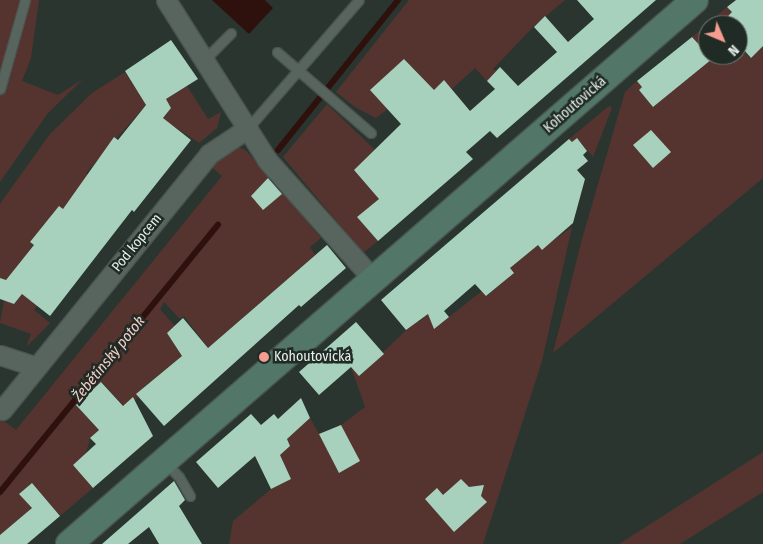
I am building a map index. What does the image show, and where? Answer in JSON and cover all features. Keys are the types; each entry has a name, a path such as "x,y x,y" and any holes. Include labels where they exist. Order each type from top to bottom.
{"street":[{"path":"166,0 267,160 373,280"},
{"name":"Kohoutovická","path":"69,544 695,0"},
{"name":"Pod kopcem","path":"2,410 210,154 248,128"},
{"path":"0,355 36,367"}],"lane":[{"path":"0,89 25,0"},
{"path":"248,128 358,0"},
{"path":"204,60 231,33"},
{"path":"276,52 371,133"},
{"path":"164,461 179,477 190,496"}],"shaded area":[{"path":"0,0 39,0 31,58 22,81 58,95 83,79 48,113 0,182"},
{"path":"212,0 265,0 273,8 249,34"},
{"path":"409,0 565,0 533,27 493,69 496,71 487,81 475,68 452,89 444,81 413,109 414,81 420,75 404,59 388,109 376,118 355,107 336,92"},
{"path":"727,7 732,12 729,15 718,15"},
{"path":"698,32 698,44 692,37"},
{"path":"763,46 763,178 553,353 582,239 625,92 637,81 642,87 639,90 653,107 704,65 748,65 748,56 750,58"},
{"path":"125,72 146,105 86,173 89,176 63,209 30,242 34,245 6,280 0,278 0,204 50,134 92,93"},
{"path":"187,86 208,119 221,112 217,128 199,143 163,119 171,108 166,99"},
{"path":"327,104 375,150 354,170 379,199 357,217 378,241 363,253 283,157"},
{"path":"609,106 612,108 593,157 577,138 572,142 569,139"},
{"path":"234,147 244,149 270,176 252,196 263,209 283,193 321,238 310,247 315,255 208,348 184,316 180,319 164,302 160,309 175,326 167,333 182,356 145,386 128,411 102,382 76,405 99,430 90,438 86,453 73,465 93,488 60,516 32,483 19,494 32,508 0,535 0,418 16,430 222,176 210,166"},
{"path":"572,227 542,361 483,544 229,544 233,521 271,489 280,455 290,446 287,439 310,418 319,434 341,425 365,407 351,367 359,375 417,320 419,322 428,314 435,328 482,291 487,296 513,273 510,268 538,245 551,242"},
{"path":"23,293 37,306 34,310 50,323 26,347 31,334 0,323 4,300 14,304"},
{"path":"763,452 763,492 680,544 619,544"}],"building":[{"path":"577,0 656,0 497,138 490,131 466,152 473,159 378,241 357,217 379,199 354,170 401,124 370,90 404,59 434,90 444,80 470,111 495,89 487,81 500,67 518,86 557,52 534,27 545,16 568,42 594,19"},
{"path":"736,0 763,0 763,46 751,58 748,55 748,15 729,15 732,12 727,7"},
{"path":"692,37 698,44 698,65 705,65 653,107 639,90 642,87 637,81"},
{"path":"171,40 198,79 166,99 171,108 163,118 191,140 134,212 132,210 50,316 22,294 14,304 0,299 0,278 6,280 34,245 30,242 59,206 63,209 114,137 118,140 146,105 125,71"},
{"path":"651,130 671,152 653,168 633,145"},
{"path":"577,138 587,151 583,155 588,161 577,170 585,179 573,223 542,250 538,245 510,268 514,273 486,296 475,284 444,311 449,317 434,329 428,314 406,330 381,300 569,139 572,142"},
{"path":"268,178 282,194 263,210 251,196"},
{"path":"327,245 346,268 301,307 299,305 164,426 136,394 182,356 167,333 183,318 208,348"},
{"path":"356,322 384,354 359,376 351,367 319,395 299,372"},
{"path":"101,382 123,406 133,397 153,436 93,488 73,465 96,444 90,438 99,430 76,405"},
{"path":"301,398 310,418 287,439 290,446 280,455 291,479 271,489 255,456 218,488 196,462 251,414 261,425 274,414 278,419"},
{"path":"341,425 360,461 339,473 319,434"},
{"path":"461,479 469,487 484,485 481,496 487,502 454,532 425,499 437,488 443,495"},
{"path":"174,481 185,500 179,506 202,544 159,544 149,527 128,544 102,544"},
{"path":"32,483 60,516 27,544 0,544 0,535 32,508 19,494"}],"waterway":[{"name":"Žebětínský potok","path":"278,150 398,0"},
{"name":"Žebětínský potok","path":"0,492 218,225"}],"place":[{"name":"Kohoutovická","path":"264,357"}]}
